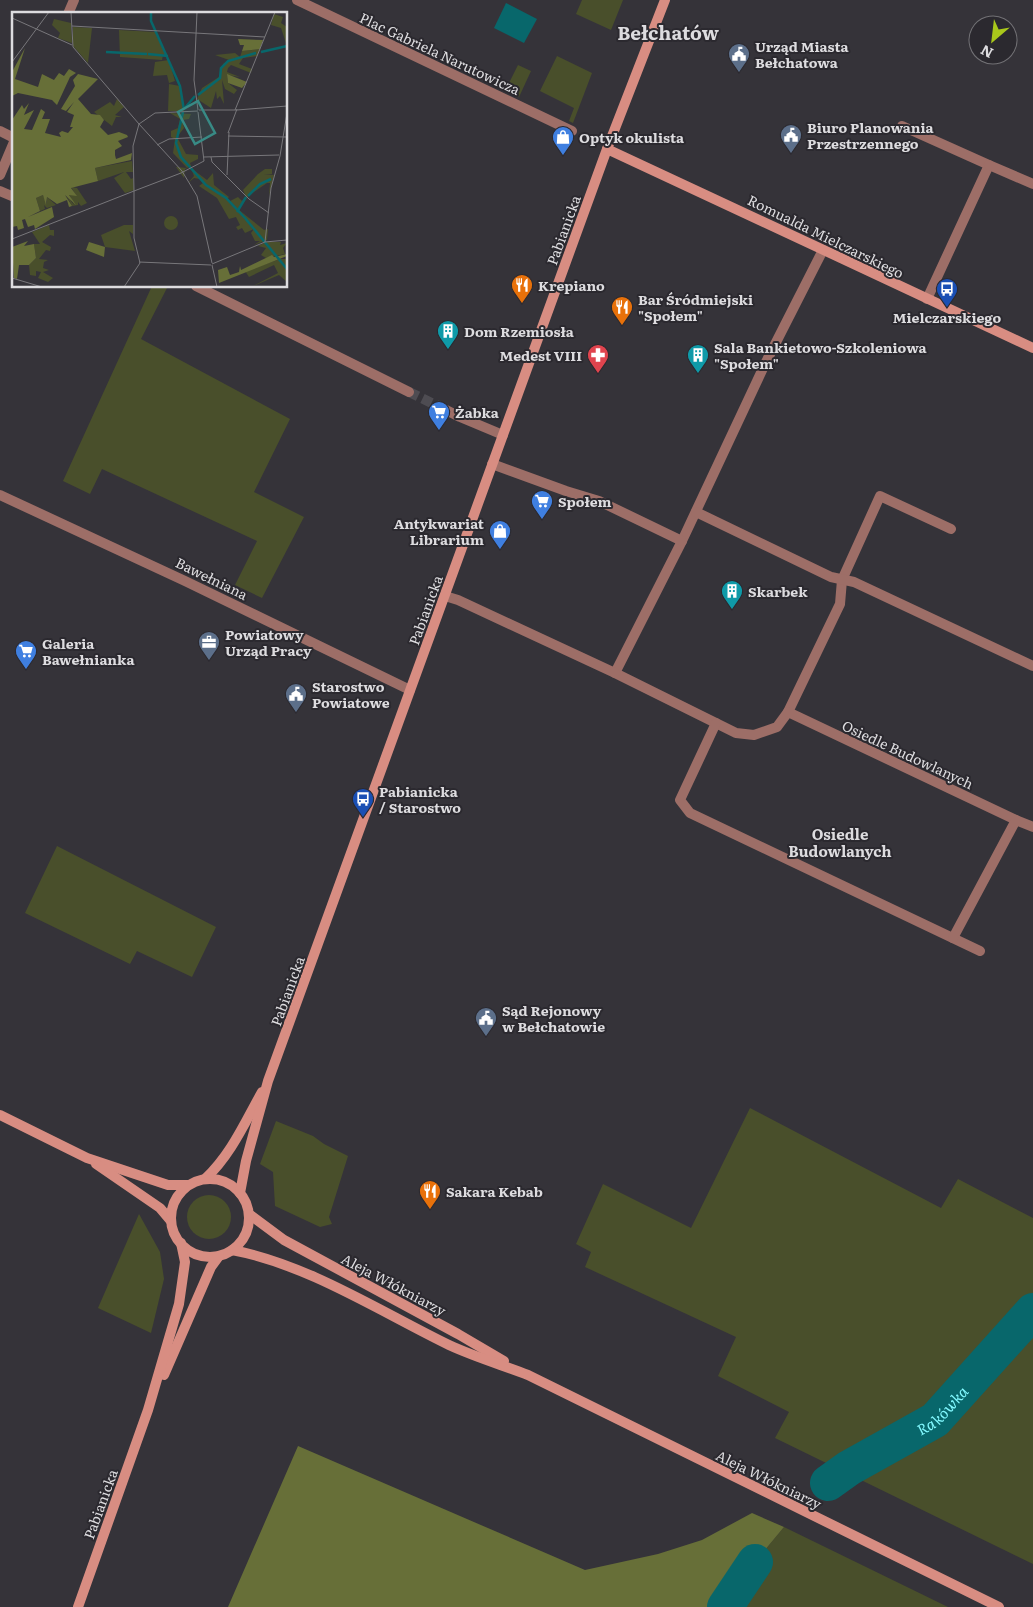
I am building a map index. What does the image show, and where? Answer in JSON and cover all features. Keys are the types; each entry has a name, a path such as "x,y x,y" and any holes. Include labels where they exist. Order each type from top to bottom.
{"main road":[{"name":"Pabianicka","path":"240,1193 246,1160 268,1081 607,149 664,0"},
{"name":"Romualda Mielczarskiego","path":"607,149 717,198 823,250 1033,348"},
{"name":"Pabianicka","path":"205,1178 218,1167 229,1151 268,1081"},
{"path":"0,1115 87,1158 168,1185 188,1185 205,1178 221,1180 232,1185 246,1203 249,1214 248,1226 243,1239 232,1250 219,1256 204,1256 190,1251 174,1233 171,1221 172,1208 177,1197 188,1185"},
{"path":"87,1158 160,1208 171,1221"},
{"name":"Aleja Włókniarzy","path":"249,1214 284,1240 458,1334 528,1375 999,1607"},
{"name":"Pabianicka","path":"78,1607 148,1410 179,1304 185,1262 181,1243"},
{"name":"Aleja Włókniarzy","path":"232,1250 253,1254 316,1278 452,1346 528,1375"},
{"name":"Pabianicka","path":"148,1410 211,1267 219,1256"}],"street":[{"name":"Plac Gabriela Narutowicza","path":"297,0 572,131"},
{"path":"902,126 1033,184"},
{"path":"0,131 12,137"},
{"path":"0,175 12,147"},
{"path":"927,298 989,165"},
{"path":"0,191 12,196"},
{"path":"615,673 682,541 765,364 823,250"},
{"path":"200,288 410,392"},
{"path":"440,407 503,435"},
{"path":"492,464 599,501 682,541"},
{"name":"Bawełniana","path":"0,495 185,581 410,690"},
{"path":"444,596 458,600 615,673 736,733 754,734 777,728 788,712 840,604 842,580 880,496 951,529"},
{"path":"696,512 831,577 854,582 1033,666"},
{"name":"Osiedle Budowlanych","path":"788,712 1033,827"},
{"path":"716,723 680,800 690,814 980,950"},
{"path":"954,938 1016,820"}],"green space":[{"path":"582,0 623,0 611,30 576,14"},
{"path":"557,56 592,73 573,123 569,121 574,108 540,91"},
{"path":"518,65 531,71 519,97 505,91"},
{"path":"151,288 167,288 141,339 290,419 254,492 304,517 262,598 235,585 257,541 102,469 90,494 63,481"},
{"path":"57,846 216,927 192,977 137,951 130,964 25,913"},
{"path":"750,1108 941,1208 958,1179 1033,1218 1033,1564 775,1438 789,1412 718,1376 736,1337 585,1267 591,1252 576,1244 603,1184 691,1228"},
{"path":"276,1121 313,1136 348,1156 329,1217 332,1224 320,1227 275,1206 273,1172 260,1164"},
{"path":"205,1195 213,1195 225,1201 231,1217 225,1233 213,1239 205,1239 193,1233 187,1221 187,1213 193,1201"},
{"path":"139,1214 160,1252 164,1279 151,1333 98,1308"},
{"path":"298,1446 585,1570 658,1554 702,1540 752,1513 784,1527 755,1562 725,1607 228,1607"},
{"path":"784,1527 948,1607 725,1607 755,1562"}],"water":[{"path":"506,3 537,19 524,43 494,28"}],"waterway":[{"name":"Rakówka","path":"828,1483 849,1468 935,1420 1033,1311"},
{"name":"Rakówka","path":"725,1607 755,1562"}],"tunnel":[{"path":"409,392 440,407"}],"place":[{"name":"Urząd Miasta Bełchatowa","path":"739,73"},
{"name":"Biuro Planowania Przestrzennego","path":"791,154"},
{"name":"Optyk okulista","path":"563,156"},
{"name":"Krepiano","path":"522,304"},
{"name":"Mielczarskiego","path":"947,308"},
{"name":"Bar Śródmiejski \"Społem\"","path":"622,326"},
{"name":"Dom Rzemiosła","path":"448,350"},
{"name":"Medest VIII","path":"598,374"},
{"name":"Sala Bankietowo-Szkoleniowa \"Społem\"","path":"698,374"},
{"name":"Żabka","path":"439,431"},
{"name":"Społem","path":"542,520"},
{"name":"Antykwariat Librarium","path":"500,550"},
{"name":"Skarbek","path":"732,610"},
{"name":"Powiatowy Urząd Pracy","path":"209,661"},
{"name":"Galeria Bawełnianka","path":"26,670"},
{"name":"Starostwo Powiatowe","path":"296,713"},
{"name":"Pabianicka / Starostwo","path":"363,818"},
{"name":"Sąd Rejonowy w Bełchatowie","path":"486,1037"},
{"name":"Sakara Kebab","path":"430,1210"}],"district":[{"name":"Bełchatów","path":"668,32"},
{"name":"Osiedle Budowlanych","path":"840,842"}]}
